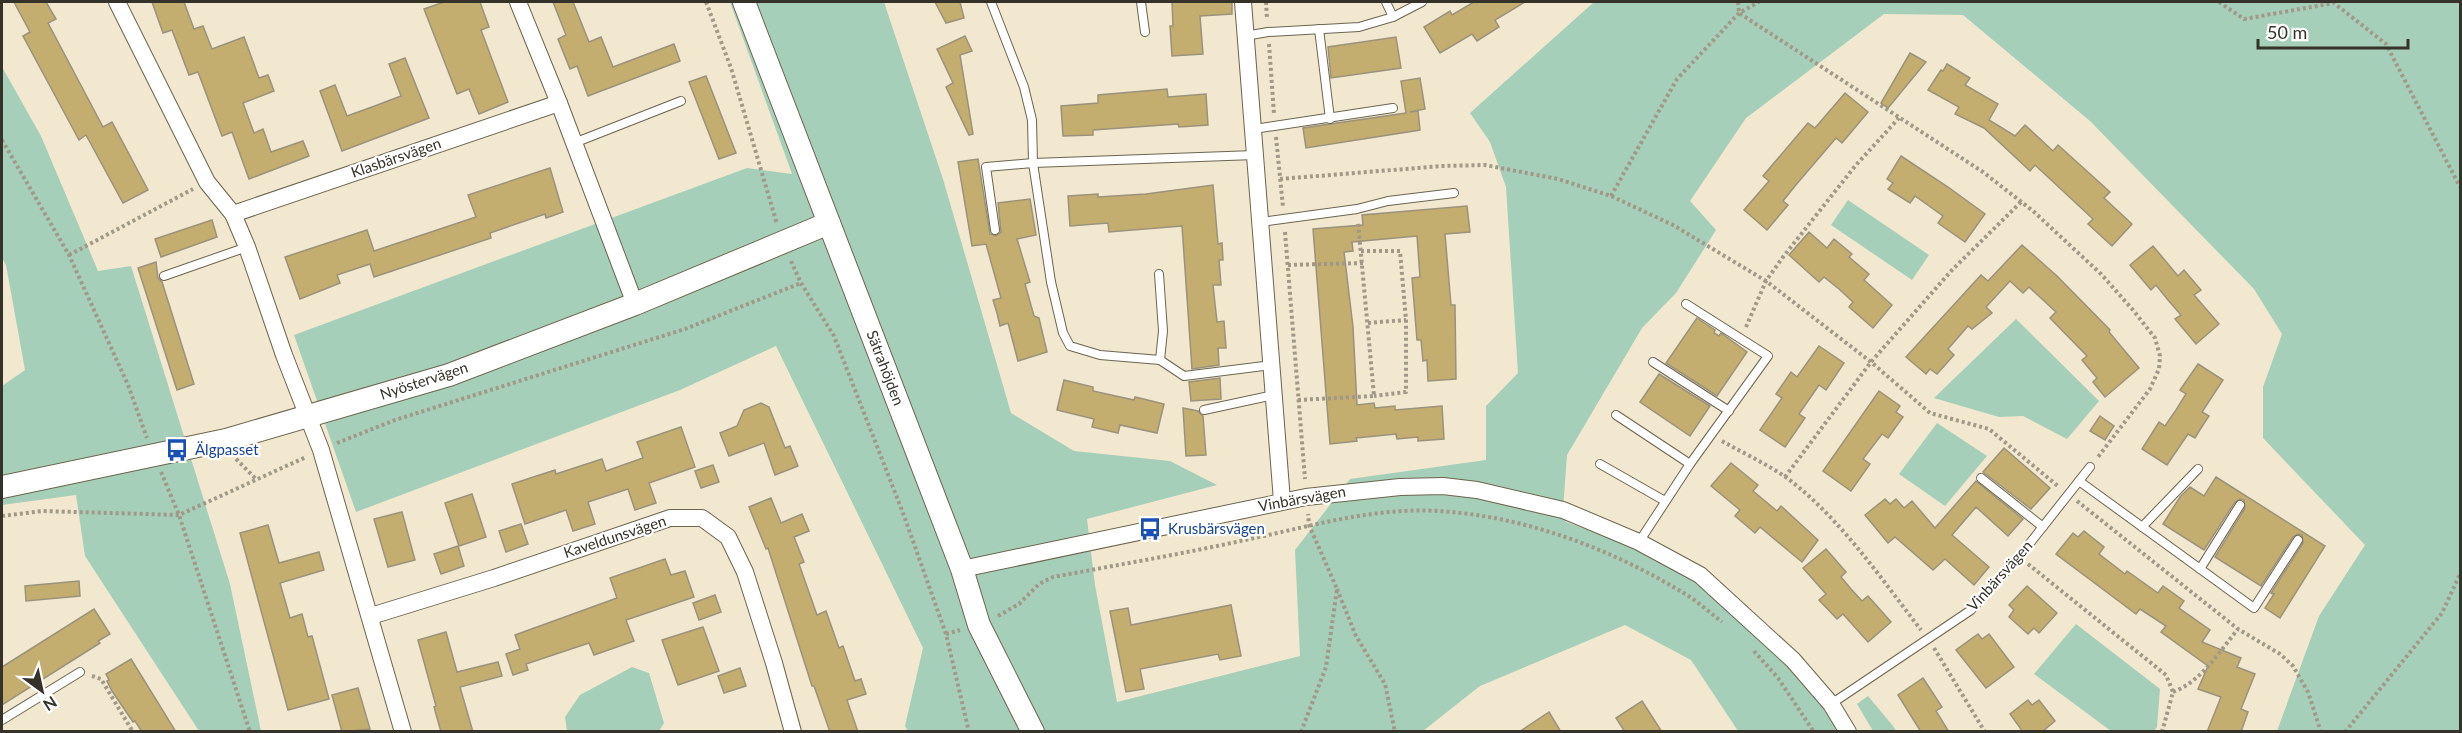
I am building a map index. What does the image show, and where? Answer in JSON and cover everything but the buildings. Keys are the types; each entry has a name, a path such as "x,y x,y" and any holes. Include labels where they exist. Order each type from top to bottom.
{"street":[{"path":"117,2 207,182 232,214 247,247 307,417 321,450 403,732"},
{"path":"518,2 635,304"},
{"name":"Sätrahöjden","path":"744,2 962,569 979,625 1032,732"},
{"path":"1243,2 1282,501"},
{"name":"Klasbärsvägen","path":"232,214 559,103"},
{"name":"Nyöstervägen","path":"2,487 226,440 449,375 635,304 829,223"},
{"name":"Vinbärsvägen","path":"962,569 1306,497 1400,486 1443,486 1477,490 1563,510 1639,542 1700,575 1792,660 1831,704 1848,732"},
{"name":"Kaveldunsvägen","path":"371,616 494,578 670,518 702,518 728,537 745,572 793,732"}],"lane":[{"path":"991,2 1024,87 1032,120 1033,163 1051,282 1063,333 1070,346 1100,355 1160,360 1184,376 1272,365"},
{"path":"1141,2 1145,32"},
{"path":"1386,2 1393,17"},
{"path":"1245,36 1268,32 1359,27 1393,17 1422,2"},
{"path":"1319,29 1330,119"},
{"path":"574,143 681,101"},
{"path":"1254,129 1393,108"},
{"path":"995,230 986,166 1255,155"},
{"path":"1261,222 1357,209 1388,201 1454,193"},
{"path":"164,276 247,247"},
{"path":"1159,274 1163,331 1160,360"},
{"path":"1639,542 1690,464 1768,357 1741,337 1686,304"},
{"path":"1653,362 1729,411"},
{"path":"1204,410 1275,394"},
{"path":"1616,415 1690,464"},
{"path":"1600,464 1665,501"},
{"name":"Vinbärsvägen","path":"1831,704 1971,610 2019,557 2090,467"},
{"path":"2142,527 2198,469"},
{"path":"1981,478 2043,528"},
{"path":"2079,481 2254,608 2298,540"},
{"path":"2200,569 2240,505"},
{"path":"2,720 80,672"}],"path":[{"path":"706,2 731,68 783,242 801,283 834,336 903,513 946,634 969,732"},
{"path":"1266,2 1309,525 1356,636 1385,684 1395,732"},
{"path":"1738,2 1739,13"},
{"path":"1611,196 1677,78 1739,13 1759,2"},
{"path":"2219,2 2244,19 2334,3 2386,44 2460,187"},
{"path":"1739,13 1826,72 1983,172 2021,202 2101,274 2155,338 2160,356 2159,369 2150,389 2090,467"},
{"path":"1741,337 1766,281 1783,257 1856,165 1899,118"},
{"path":"2,140 69,255 128,385 153,454 179,515 250,732"},
{"path":"1280,178 1485,165 1558,179 1611,196 1673,225 1766,281 1871,362 1930,413 1989,429 2031,466 2238,629 2280,654 2293,666 2308,692 2321,732"},
{"path":"69,255 207,182"},
{"path":"1785,477 1871,362 1952,270 2021,202"},
{"path":"1357,209 1374,396"},
{"path":"1298,400 1406,392 1406,320 1400,251 1361,251"},
{"path":"1287,265 1363,262"},
{"path":"2,516 42,510 179,515 321,450 395,420 685,329 801,283"},
{"path":"1368,323 1406,320"},
{"path":"1711,435 1785,477 1822,508 1875,570 1928,639 1985,732"},
{"path":"233,456 257,480"},
{"path":"946,634 979,625 1019,604 1039,584 1053,577 1245,540 1348,516 1437,511 1496,519 1565,537 1629,563 1684,593 1726,625"},
{"path":"2019,557 2166,675 2174,693 2162,732"},
{"path":"2345,732 2442,613 2460,574"},
{"path":"1301,732 1326,667 1337,589"},
{"path":"2174,693 2201,674 2238,629"},
{"path":"1750,646 1778,678 1814,732"},
{"path":"80,672 100,679 133,732"}],"green space":[{"path":"730,2 884,2 943,179 1011,413 1074,451 1170,461 1217,485 1087,519 1095,585 1117,702 1300,656 1295,550 1350,479 1486,460 1486,406 1518,373 1506,187 1490,142 1470,113 1594,2 2460,2 2460,731 2277,731 2319,616 2365,545 2263,438 2263,387 2282,334 2254,289 2090,121 1963,15 1884,14 1746,118 1690,201 1716,230 1676,293 1642,328 1567,455 1563,510 1566,522 1637,548 1731,600 1802,656 1853,731 1738,731 1691,660 1625,625 1480,686 1423,731 908,731 905,726 923,648 776,346 680,390 356,512 294,335 747,168 792,174"},
{"path":"2,67 41,136 98,271 131,266 230,584 261,731 199,731 85,556 76,495 2,505 2,386 25,370 6,265 2,258"},
{"path":"1848,200 1929,255 1912,280 1831,225"},
{"path":"2016,319 2099,401 2067,439 2023,416 1999,417 1934,398"},
{"path":"1937,423 1987,456 1945,506 1899,474"},
{"path":"2076,624 2160,689 2157,727 2154,731 2111,731 2034,674"},
{"path":"632,667 649,673 664,723 659,731 567,731 565,717 580,695"},
{"path":"1868,696 1896,731 1873,731 1857,704"}],"place":[{"name":"Älgpasset","path":"177,450"},
{"name":"Krusbärsvägen","path":"1150,529"}]}
